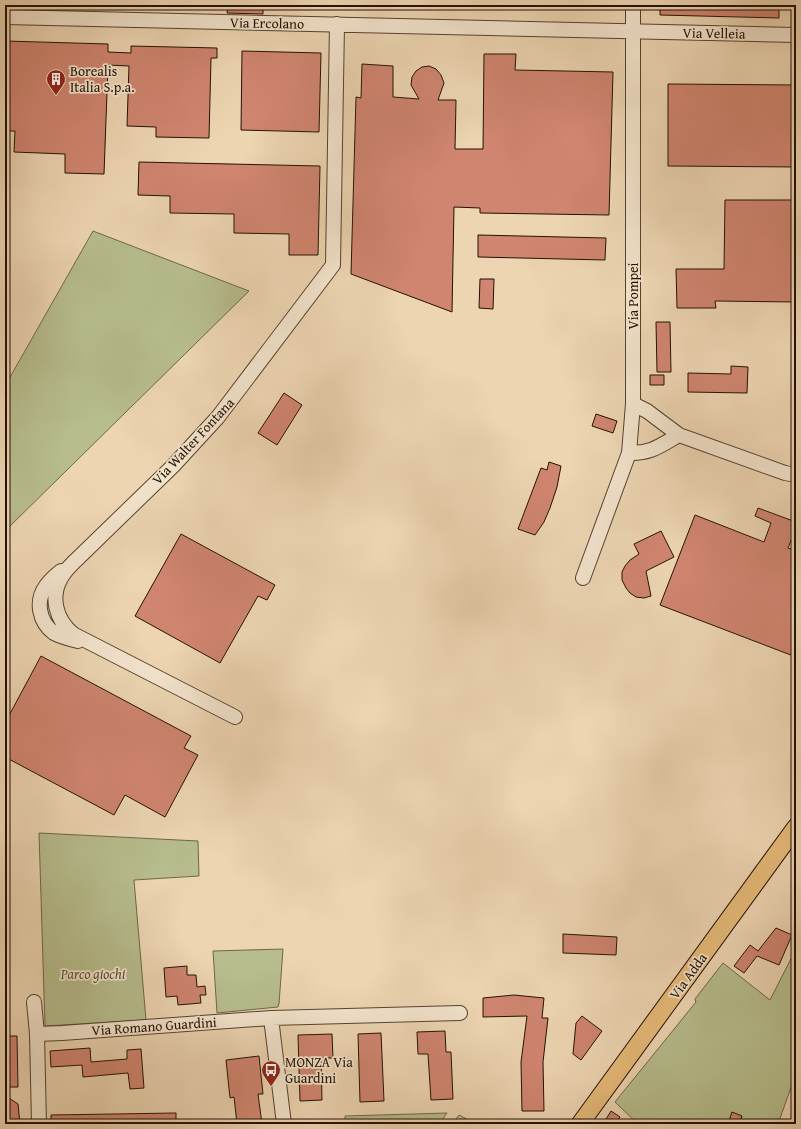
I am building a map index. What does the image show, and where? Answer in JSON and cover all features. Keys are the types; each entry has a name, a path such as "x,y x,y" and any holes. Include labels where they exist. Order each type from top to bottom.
{"main road":[{"name":"Via Adda","path":"580,1124 796,827"}],"street":[{"name":"Via Pompei","path":"583,578 629,453 633,404 633,5"},
{"name":"Via Ercolano","path":"5,17 633,31"},
{"name":"Via Walter Fontana","path":"235,717 90,644 55,633 45,624 40,612 40,598 46,586 58,574 73,563 173,466 218,417 333,265 337,24"},
{"name":"Via Velleia","path":"633,31 796,35"},
{"path":"633,404 647,411 679,435 784,473 796,475"},
{"path":"629,453 643,453 650,451 679,435"},
{"path":"34,1002 39,1124"},
{"name":"Via Romano Guardini","path":"36,1034 271,1018 460,1013"},
{"path":"271,1018 284,1124"}],"green space":[{"path":"93,231 249,291 5,531 5,386"},
{"name":"Parco giochi","path":"39,833 198,841 199,876 134,880 146,1020 45,1026"},
{"path":"283,949 278,1007 217,1013 213,951"},
{"path":"796,949 796,1079 794,1079 778,1124 638,1124 615,1102 696,1002 695,999 723,963 770,1000"},
{"path":"447,1113 439,1124 345,1124 345,1116"},
{"path":"459,1115 476,1124 452,1124"}],"building":[{"path":"228,5 263,5 263,14 227,13"},
{"path":"660,5 779,5 779,18 660,15"},
{"name":"Borealis Italia S.p.a.","path":"5,41 108,44 108,52 131,53 131,46 217,48 217,58 211,58 209,138 156,137 156,127 127,126 129,66 108,65 104,174 65,173 65,154 14,152 15,131 5,131"},
{"path":"242,51 321,53 319,132 241,130"},
{"path":"484,54 516,54 515,70 613,72 609,215 480,213 480,208 454,207 452,312 351,274 356,97 361,98 362,64 393,66 393,97 419,99 411,85 412,77 416,71 422,67 429,66 436,69 441,75 444,83 438,100 456,100 455,149 483,149"},
{"path":"668,84 796,85 796,167 668,166"},
{"path":"139,162 320,166 318,255 289,255 289,234 234,233 234,214 170,213 170,196 138,195"},
{"path":"725,200 796,200 796,302 715,301 716,308 677,308 676,269 724,269"},
{"path":"478,235 606,238 605,260 478,257"},
{"path":"480,279 494,279 493,309 479,308"},
{"path":"656,322 670,322 671,372 657,372"},
{"path":"731,366 748,367 747,393 688,392 688,373 731,374"},
{"path":"650,375 664,375 664,385 650,385"},
{"path":"284,393 302,405 277,445 258,433"},
{"path":"596,414 617,421 613,433 592,426"},
{"path":"549,462 561,466 557,487 544,522 535,535 518,529 541,468 547,470"},
{"path":"758,508 796,522 796,528 788,548 796,551 796,657 660,605 695,515 764,542 771,523 755,516"},
{"path":"661,531 674,557 646,571 651,596 644,598 636,597 626,588 622,580 622,572 630,560 639,554 634,544"},
{"path":"181,534 275,585 267,600 258,596 220,663 135,616"},
{"path":"41,656 191,736 184,748 198,755 165,817 125,795 114,815 5,757 5,723"},
{"path":"776,928 792,935 779,965 757,956 744,973 734,966 750,945 758,951"},
{"path":"563,934 617,937 616,955 563,953"},
{"path":"187,966 187,975 196,975 197,987 205,986 206,995 200,995 201,1003 178,1005 177,996 166,997 164,968"},
{"path":"514,995 544,998 542,1018 548,1018 543,1062 544,1111 522,1111 521,1062 527,1016 483,1017 483,998"},
{"path":"582,1016 602,1031 581,1060 573,1054 576,1023"},
{"path":"445,1031 446,1052 451,1052 453,1099 431,1100 428,1054 418,1054 417,1032"},
{"path":"381,1033 384,1101 360,1102 358,1034"},
{"path":"332,1034 333,1058 321,1058 322,1100 300,1101 298,1035"},
{"path":"5,1036 17,1036 18,1087 5,1087"},
{"path":"90,1048 91,1062 127,1059 127,1050 141,1049 144,1088 130,1089 128,1073 83,1077 82,1065 51,1067 50,1051"},
{"path":"259,1056 263,1094 258,1094 262,1124 237,1124 234,1097 230,1098 226,1060"},
{"path":"9,1098 18,1104 20,1124 5,1124 5,1103"},
{"path":"611,1111 620,1117 615,1124 603,1124"},
{"path":"732,1112 742,1116 739,1124 728,1124"},
{"path":"176,1113 176,1124 51,1124 51,1115"}],"place":[{"name":"Borealis Italia S.p.a.","path":"56,96"},
{"name":"MONZA Via Guardini","path":"271,1087"}]}
